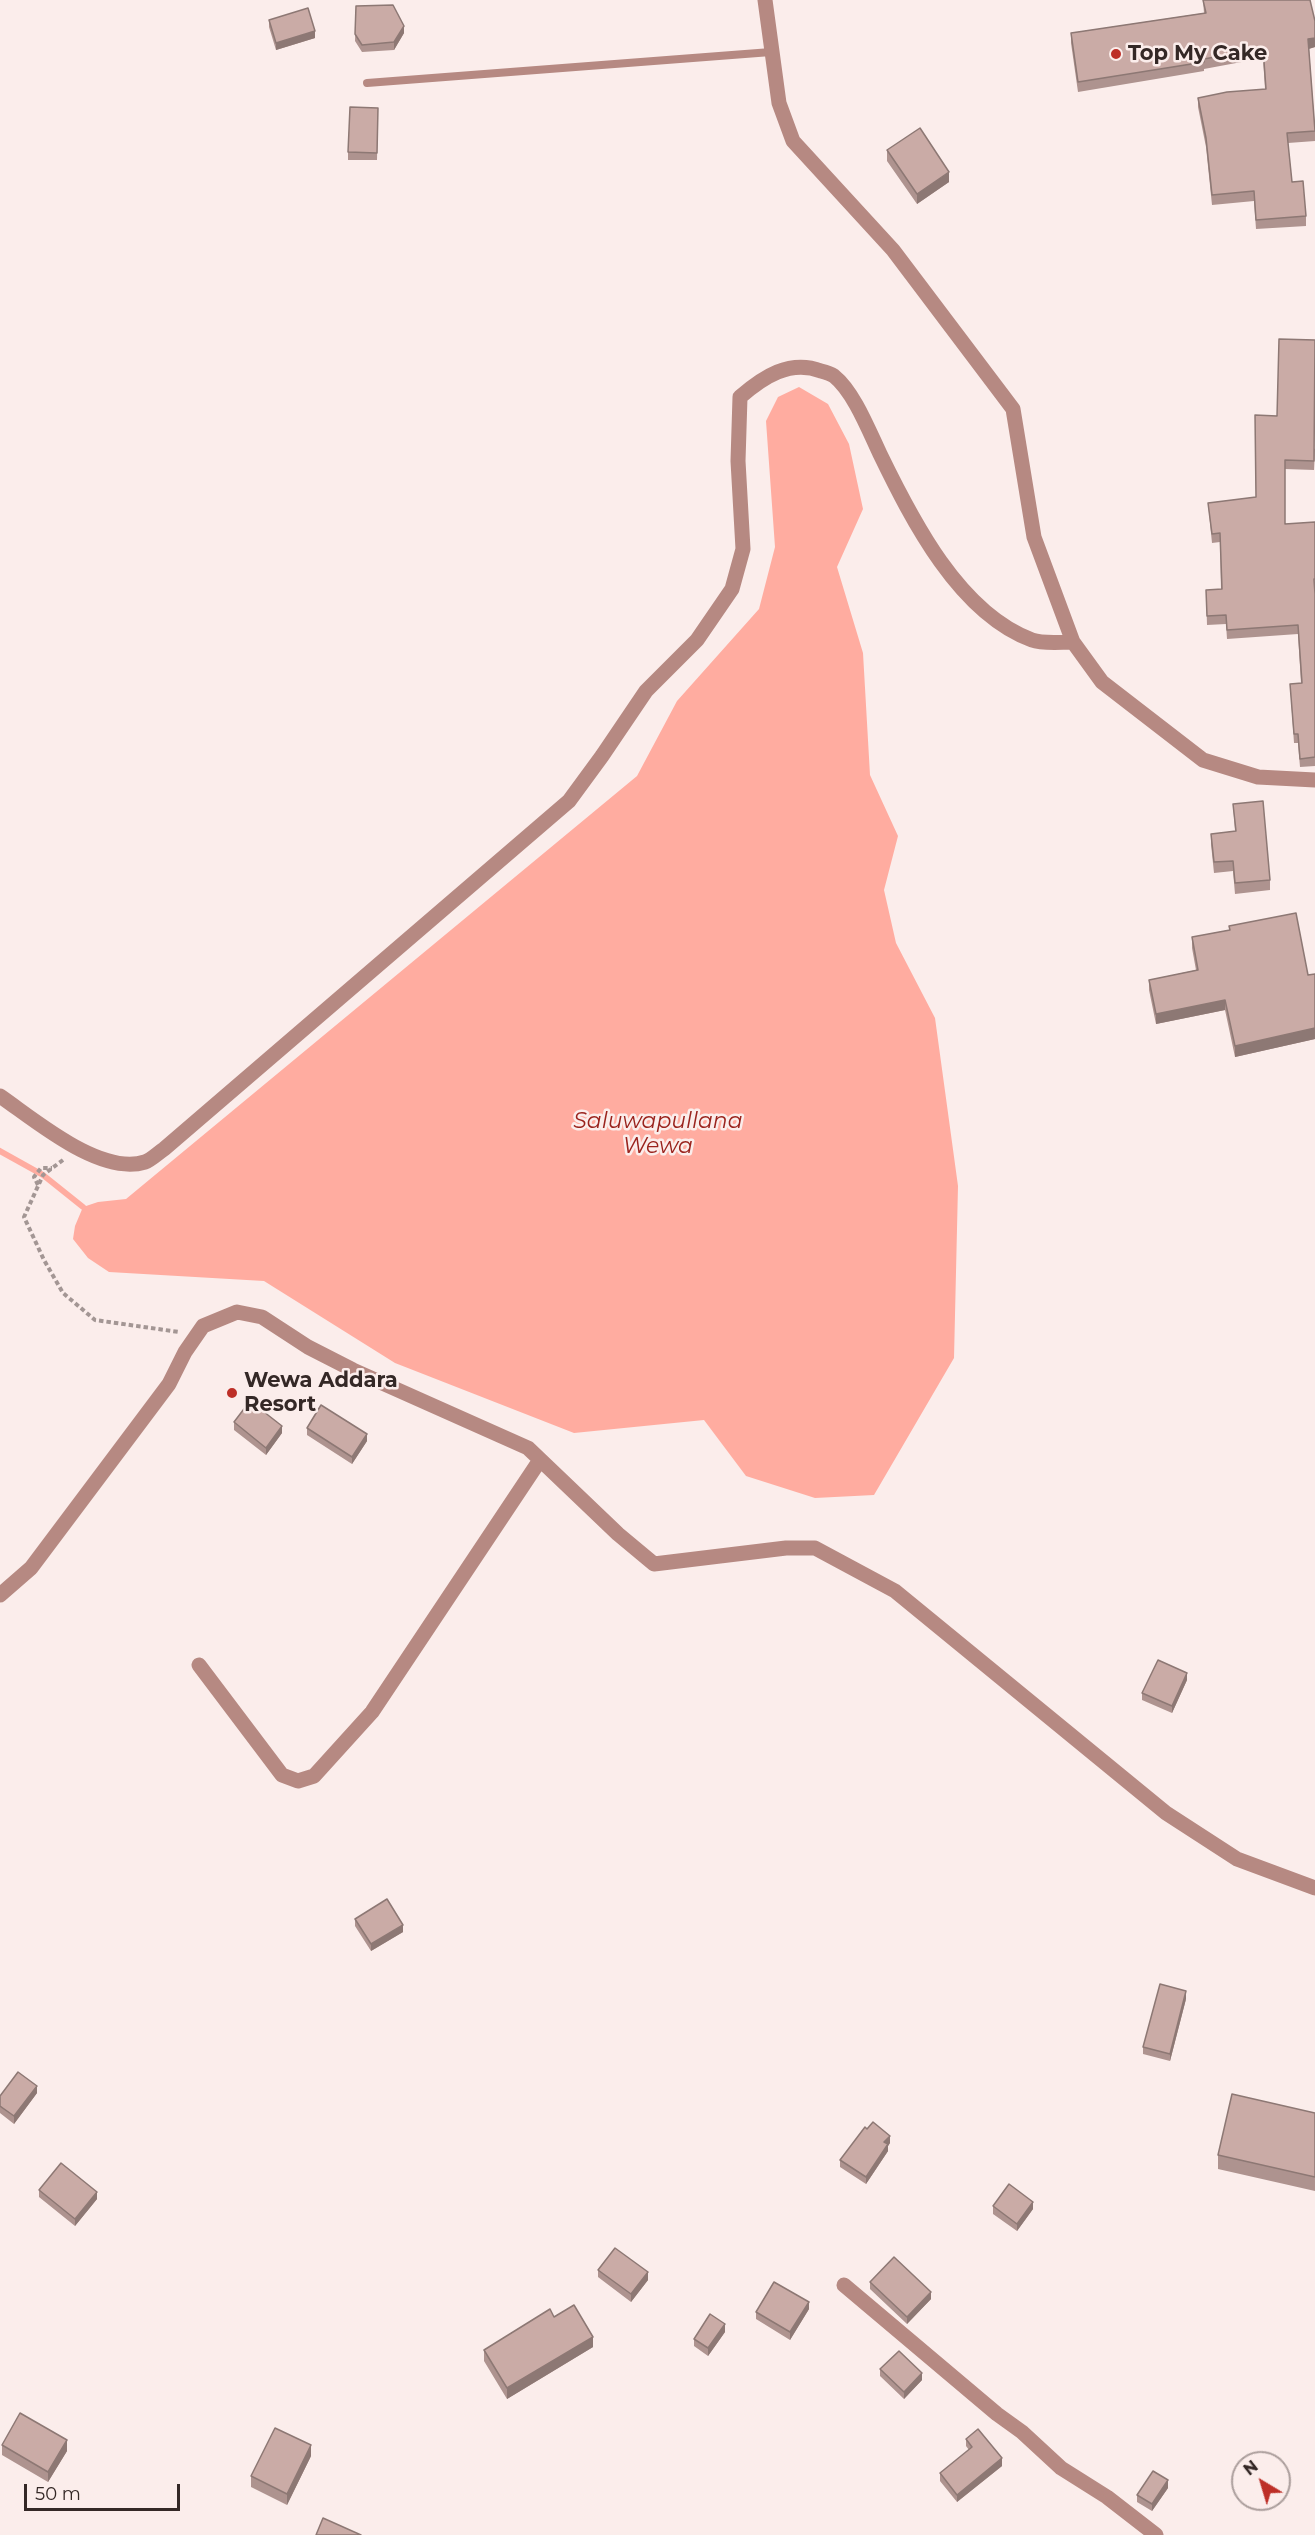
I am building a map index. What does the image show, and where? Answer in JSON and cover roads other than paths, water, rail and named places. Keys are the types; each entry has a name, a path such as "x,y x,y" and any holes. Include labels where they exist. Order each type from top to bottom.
{"street":[{"path":"765,0 778,103 793,141 893,250 1013,409 1034,537 1073,642 1102,682 1203,760 1258,777 1315,780"},
{"path":"0,1096 78,1150 120,1163 145,1162 164,1149 569,801 645,691 697,640 732,589 743,549 738,461 740,397 759,381 779,370 809,366 834,376 852,399 897,489 954,578 985,613 1034,641 1073,642"},
{"path":"0,1595 38,1559 169,1384 185,1352 203,1326 237,1312 262,1317 317,1352 528,1448 618,1534 654,1564 786,1548 816,1548 895,1591 1166,1813 1237,1860 1315,1888"},
{"path":"199,1665 282,1774 298,1781 314,1776 372,1712 540,1460"},
{"path":"844,2285 997,2414 1022,2432 1061,2468 1107,2497 1156,2535"}],"lane":[{"path":"367,83 771,52"}],"water":[{"name":"Saluwapullana Wewa","path":"799,387 828,404 849,444 863,509 837,567 863,653 870,775 898,836 884,890 896,943 935,1018 958,1186 954,1358 874,1495 815,1498 746,1476 704,1420 574,1433 395,1363 264,1281 109,1272 88,1258 73,1239 75,1226 83,1207 98,1202 126,1199 637,776 677,701 759,609 775,547 766,421 778,397"}],"waterway":[{"path":"0,1151 43,1175 83,1207"}],"place":[{"name":"Top My Cake","path":"1116,54"},
{"name":"Wewa Addara Resort","path":"232,1393"}]}
